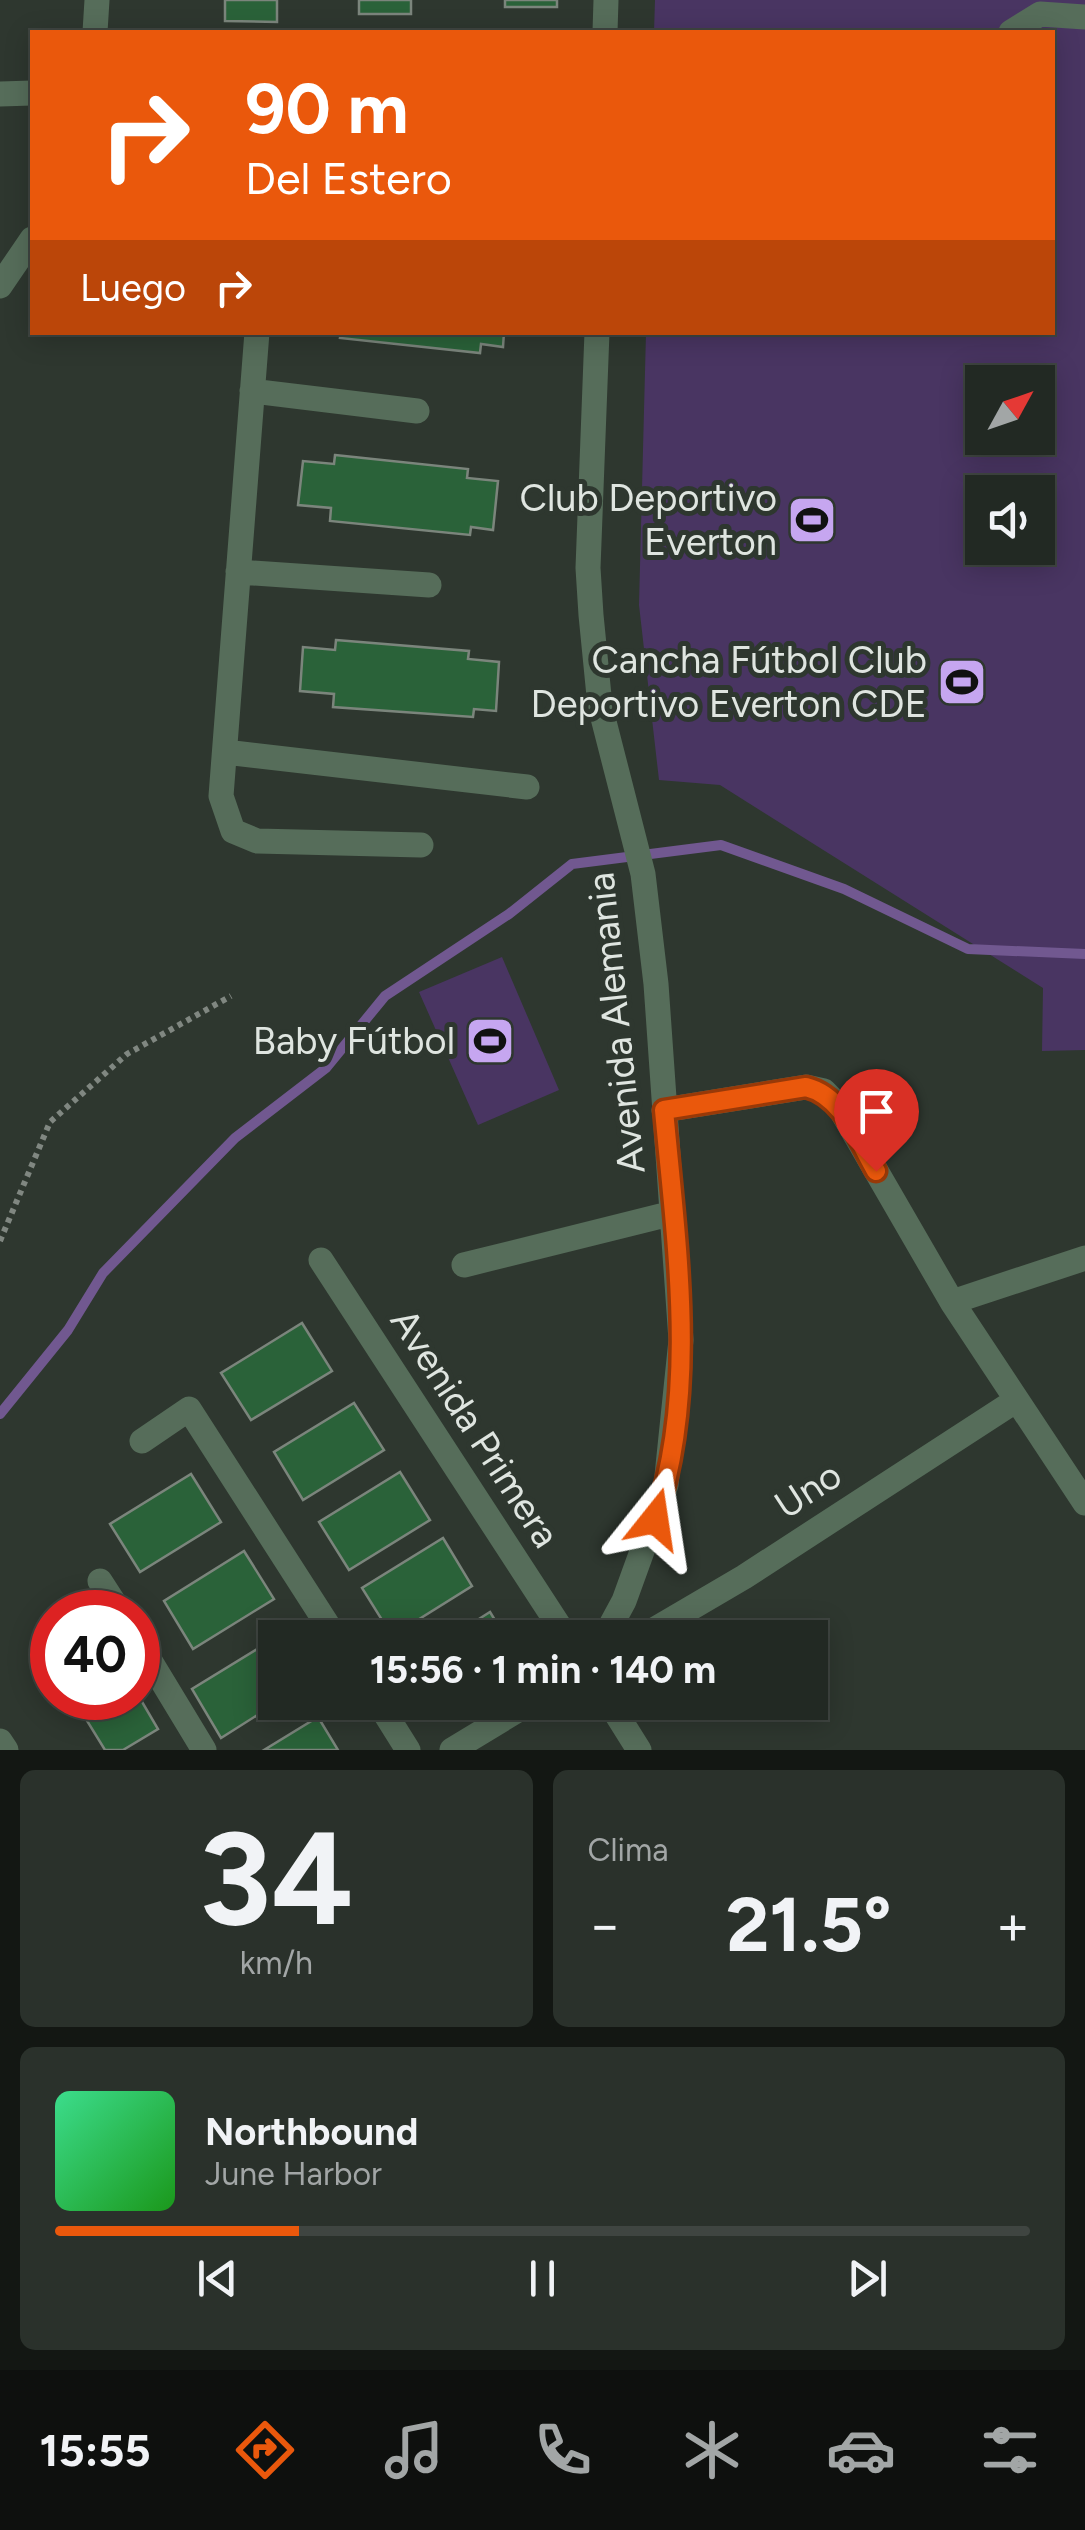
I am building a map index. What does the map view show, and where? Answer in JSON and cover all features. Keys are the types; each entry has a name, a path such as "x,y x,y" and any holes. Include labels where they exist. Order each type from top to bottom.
{"street":[{"path":"95,30 97,0"},
{"path":"605,30 606,0"},
{"path":"1014,30 1040,14 1085,17"},
{"path":"0,94 30,93"},
{"path":"0,286 30,242"},
{"path":"257,335 221,796 233,831 257,841 421,845"},
{"name":"Avenida Alemania","path":"597,335 588,568 591,615 600,706 643,874 656,984 682,1340 666,1486 614,1620"},
{"path":"252,391 417,411"},
{"path":"238,572 429,585"},
{"path":"225,752 528,787"},
{"path":"664,1110 806,1087 824,1091 838,1106 952,1302 1085,1504"},
{"path":"464,1265 673,1213"},
{"path":"952,1302 1085,1258"},
{"name":"Avenida Primera","path":"321,1260 555,1620"},
{"name":"Uno","path":"670,1620 1015,1400"},
{"path":"142,1441 189,1409 324,1620"},
{"path":"100,1580 106,1590"},
{"path":"160,1678 204,1750"},
{"path":"389,1720 408,1750"},
{"path":"452,1750 501,1720"},
{"path":"620,1720 639,1750"},
{"path":"0,1742 6,1750"}],"path":[{"path":"0,1241 50,1122 127,1054 231,996"}],"shaded area":[{"name":"Club Deportivo Everton","path":"655,0 1085,0 1085,1050 1042,1051 1043,988 720,785 659,780 639,605 646,335 1055,335 1055,30 654,30"},
{"name":"Baby Fútbol","path":"502,957 559,1090 478,1125 419,992"}],"building":[{"path":"225,0 277,0 277,22 225,21"},
{"path":"359,0 411,0 411,14 359,14"},
{"path":"505,0 557,0 557,7 505,7"},
{"path":"504,335 503,347 481,344 480,353 340,338"},
{"path":"335,455 468,469 467,478 498,481 493,530 471,527 470,535 330,521 331,508 298,505 303,461 334,464"},
{"path":"336,640 469,651 468,659 499,662 496,711 474,709 473,717 333,707 334,694 300,691 303,647 335,650"},
{"path":"302,1323 332,1371 251,1420 221,1373"},
{"path":"354,1403 384,1450 303,1500 274,1452"},
{"path":"400,1472 430,1520 349,1570 319,1522"},
{"path":"191,1474 221,1522 140,1572 110,1524"},
{"path":"443,1538 472,1586 418,1620 382,1620 362,1588"},
{"path":"244,1551 274,1599 193,1649 164,1601"},
{"path":"490,1612 495,1620 477,1620"},
{"path":"258,1649 258,1715 221,1738 192,1689"},
{"path":"87,1720 153,1720 158,1729 123,1750 105,1750"},
{"path":"313,1720 320,1720 338,1750 264,1750"}],"waterway":[{"path":"0,1414 68,1330 103,1273 235,1138 326,1068 385,996 509,914 572,864 721,845 844,889 968,949 1085,954"}],"place":[{"name":"Club Deportivo Everton","path":"812,520"},
{"name":"Cancha Fútbol Club Deportivo Everton CDE","path":"962,682"},
{"name":"Baby Fútbol","path":"490,1041"}],"route":[{"path":"655,1519 666,1486 682,1340 664,1110 806,1087 824,1091 838,1106 876,1171"}]}
